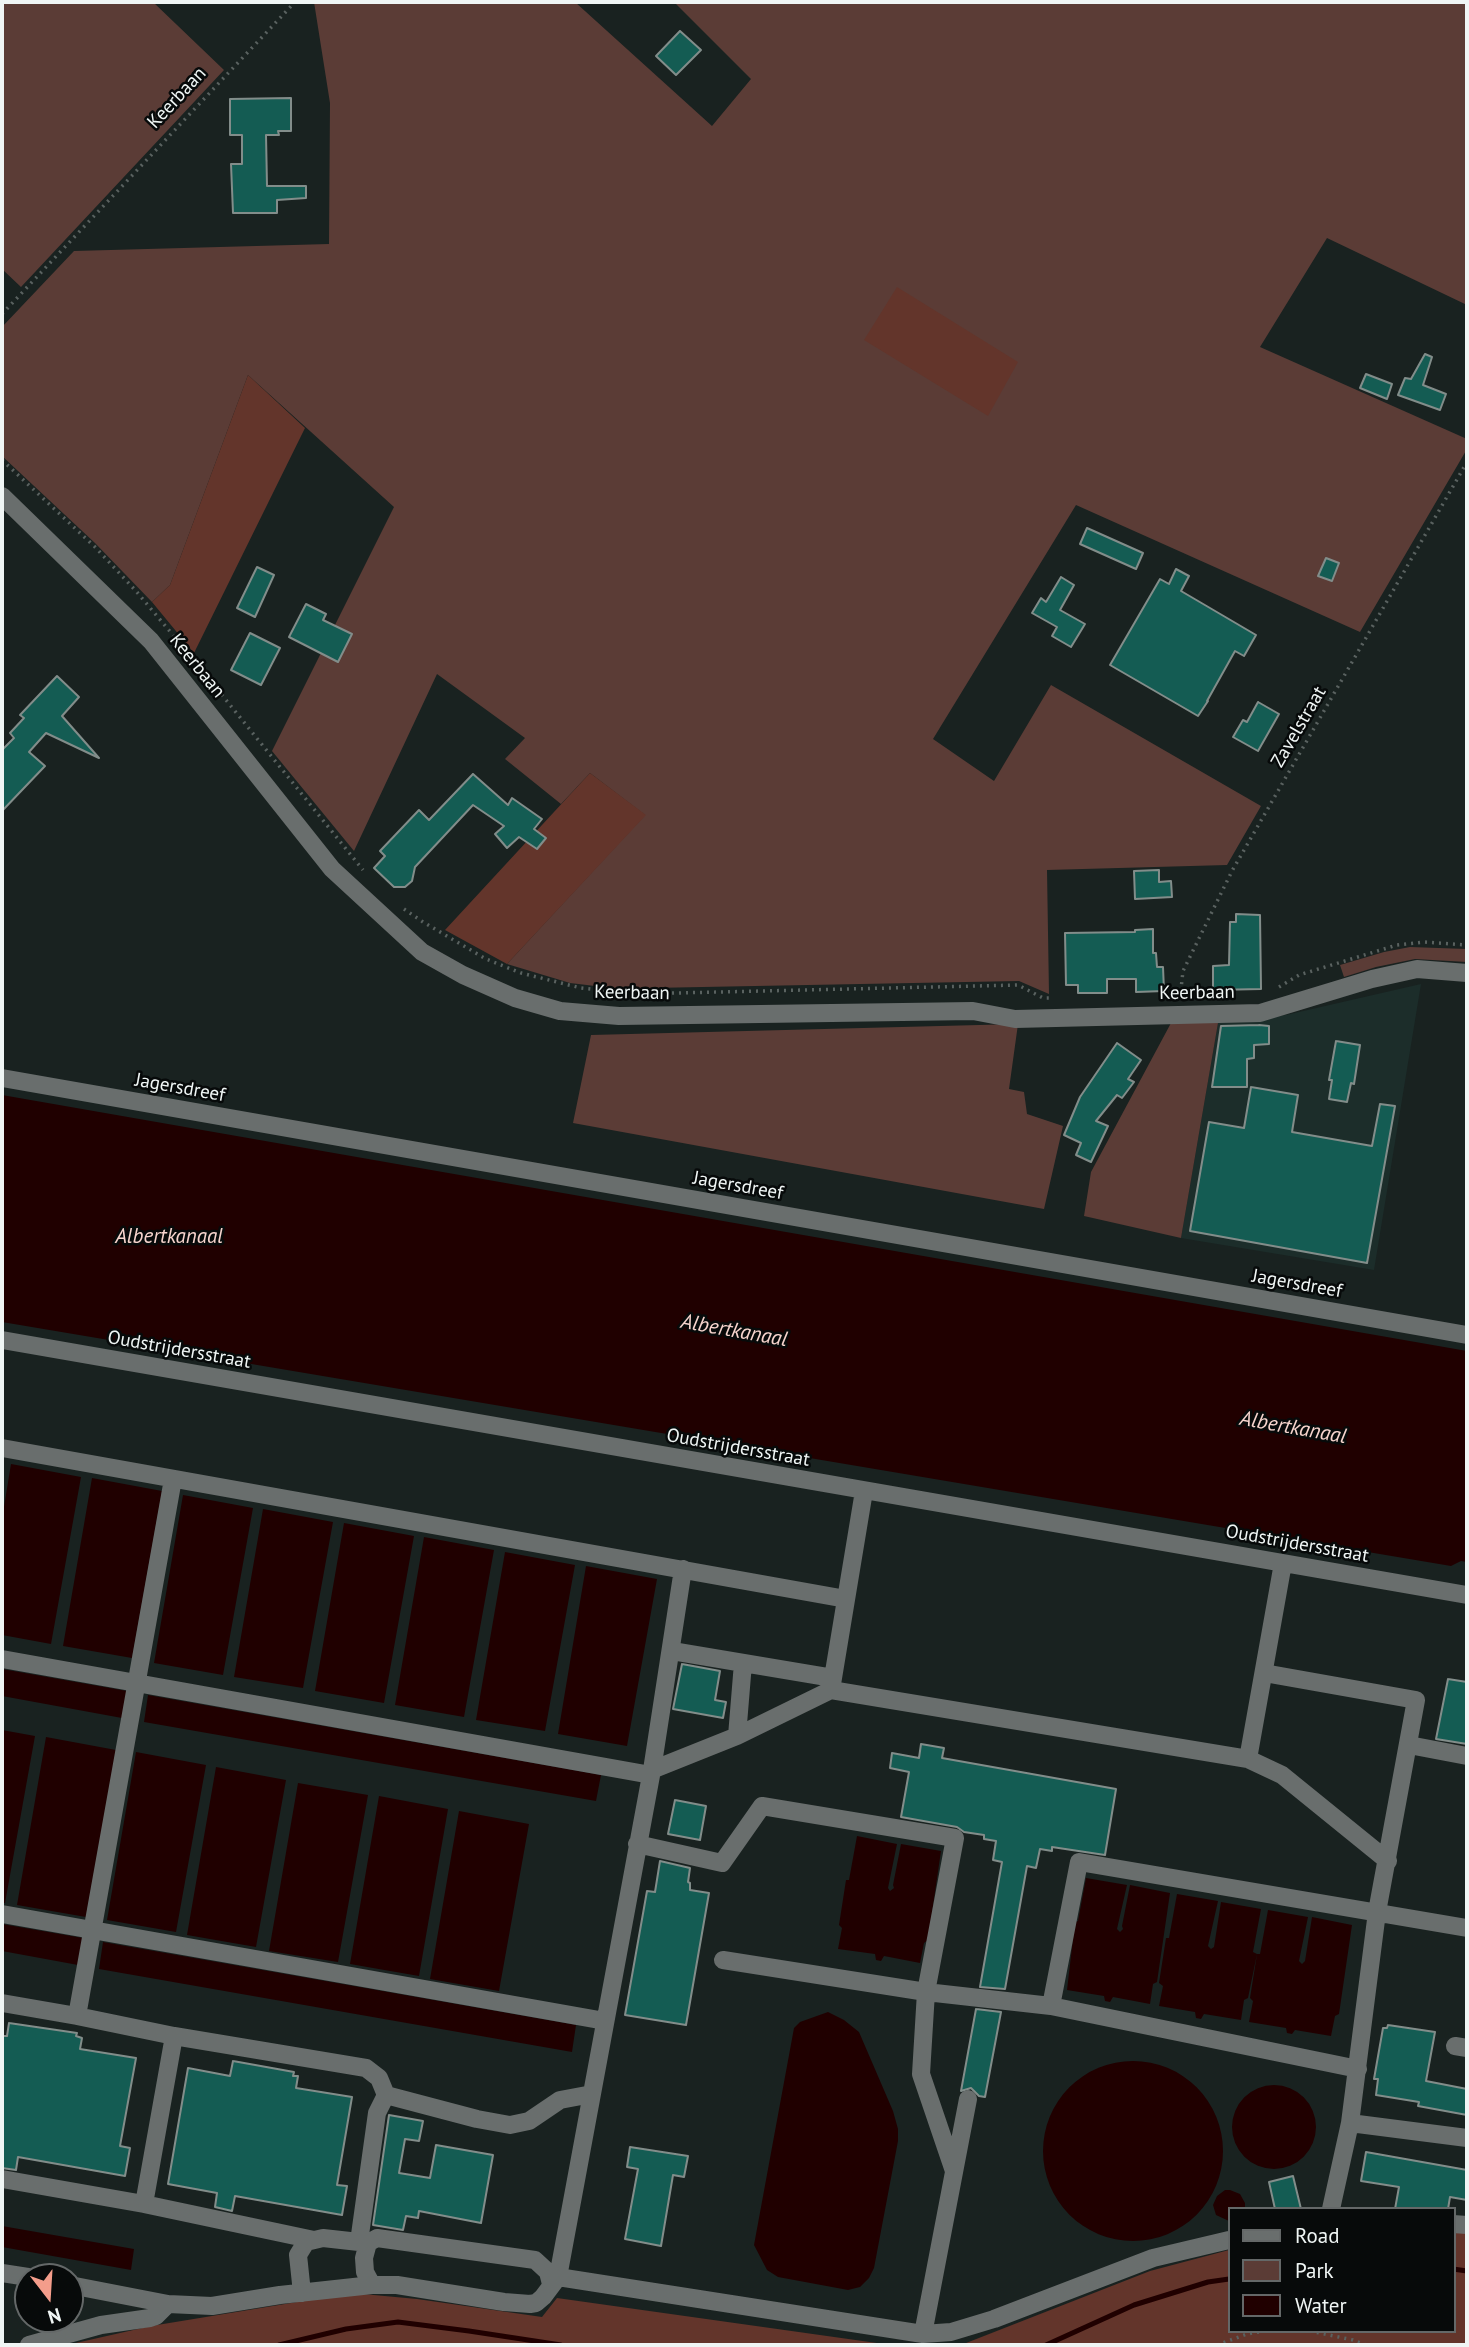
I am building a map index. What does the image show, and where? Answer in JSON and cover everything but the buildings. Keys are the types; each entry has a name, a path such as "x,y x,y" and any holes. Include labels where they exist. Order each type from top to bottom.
{"street":[{"name":"Keerbaan","path":"2,496 151,641 332,869 422,952 515,998 560,1012 619,1016 973,1011 1015,1019 1180,1005 1260,1013 1371,979 1417,969 1467,973"},
{"name":"Jagersdreef","path":"2,1078 1467,1335"},
{"name":"Oudstrijdersstraat","path":"2,1340 1467,1595"},
{"path":"2,1448 846,1599"},
{"path":"77,2016 173,1479"},
{"path":"832,1684 864,1491"},
{"path":"1248,1759 1283,1563"},
{"path":"84,2288 168,2304 212,2306 302,2292 372,2285 397,2285 530,2304 543,2297 555,2281 592,2094 651,1773 683,1569"},
{"path":"672,1651 743,1663 832,1684 1248,1759 1282,1775 1388,1861"},
{"path":"2,1659 651,1773 737,1735 832,1684"},
{"path":"737,1735 743,1663"},
{"path":"1264,1673 1416,1700 1377,1912 1350,2123 1331,2207"},
{"path":"1409,1745 1467,1756"},
{"path":"638,1844 722,1863 762,1806 955,1838 926,1992 921,2074 954,2171"},
{"path":"1051,2006 1080,1862 1467,1928"},
{"path":"2,1914 605,2021"},
{"path":"723,1960 926,1992 1051,2006 1358,2068"},
{"path":"2,2003 174,2036 366,2067 379,2078 386,2095 377,2113 364,2242 365,2272 372,2285"},
{"path":"144,2204 174,2036"},
{"path":"386,2095 466,2117 510,2125 529,2121 560,2100 592,2094"},
{"path":"923,2334 968,2099"},
{"path":"1350,2123 1467,2138"},
{"path":"2,2179 144,2204 314,2240"},
{"path":"302,2292 298,2255 306,2242 323,2238 364,2242 377,2238 534,2260 555,2281 923,2334 950,2332 994,2319 1153,2258 1228,2240"},
{"path":"29,2345 101,2325 156,2316 168,2304"}],"path":[{"name":"Keerbaan","path":"2,314 295,2"},
{"path":"2,460 95,547 136,591 368,875"},
{"name":"Zavelstraat","path":"1180,1005 1183,971 1232,871 1467,462"},
{"path":"402,907 486,959 521,973 581,988 634,994 1018,985 1043,998 1060,1000"},
{"path":"1277,988 1299,975 1396,945 1424,942 1467,945"},
{"path":"1168,997 1180,1005 1192,996"},
{"path":"1217,2345 1253,2333"},
{"path":"1320,2333 1366,2345"}],"shaded area":[{"path":"897,287 1018,362 988,416 864,340"},
{"path":"248,375 305,428 194,653 152,602 170,585"},
{"path":"590,773 646,815 507,964 445,930"},
{"path":"1421,984 1374,1270 1181,1238 1218,1023 1286,1015"},
{"path":"1455,2230 1467,2231 1467,2345 961,2345 1150,2271 1228,2250 1228,2333 1455,2333"},
{"path":"352,2293 417,2299 542,2317 557,2298 891,2345 67,2345 151,2326"}],"green space":[{"path":"2,2 153,2 224,70 21,287 2,269"},
{"path":"314,2 575,2 712,126 751,79 674,2 1467,2 1467,305 1327,238 1260,347 1467,439 1467,449 1360,632 1076,505 933,739 994,781 1051,685 1261,806 1227,865 1047,870 1049,994 1019,981 650,988 612,988 570,983 507,964 645,815 590,773 561,804 505,759 525,738 437,674 354,851 272,751 394,507 248,375 170,585 152,602 95,543 2,456 2,327 74,251 329,244 330,103"},
{"path":"1410,947 1467,949 1467,962 1415,959 1344,977 1340,965"},
{"path":"1171,1023 1218,1023 1181,1238 1084,1216 1091,1172"},
{"path":"1018,1024 1009,1089 1024,1092 1027,1114 1063,1126 1044,1209 573,1123 591,1035"}],"water":[{"name":"Albertkanaal","path":"2,1095 1467,1351 1467,1562 1461,1561 1451,1566 2,1322"},
{"path":"11,1464 81,1477 51,1644 2,1635 2,1519"},
{"path":"92,1478 162,1491 132,1658 63,1646"},
{"path":"183,1495 253,1508 223,1675 154,1663"},
{"path":"263,1509 333,1522 303,1688 234,1677"},
{"path":"344,1523 414,1536 384,1703 315,1691"},
{"path":"424,1537 494,1550 464,1717 395,1705"},
{"path":"505,1552 575,1565 545,1731 476,1720"},
{"path":"586,1566 657,1579 627,1746 558,1734"},
{"path":"2,1669 127,1691 122,1718 2,1696"},
{"path":"148,1695 601,1775 596,1801 144,1722"},
{"path":"2,1730 35,1736 5,1903 2,1903"},
{"path":"46,1737 116,1750 86,1917 17,1905"},
{"path":"136,1752 206,1765 176,1932 107,1920"},
{"path":"216,1767 286,1780 256,1947 187,1935"},
{"path":"298,1783 368,1795 338,1962 269,1951"},
{"path":"379,1796 448,1809 419,1976 350,1964"},
{"path":"459,1811 529,1824 499,1991 430,1979"},
{"path":"857,1836 897,1844 888,1888 890,1891 894,1888 901,1844 941,1851 928,1940 924,1943 920,1963 884,1956 881,1961 876,1960 875,1954 838,1949 846,1880 849,1880"},
{"path":"1086,1878 1127,1885 1117,1929 1120,1932 1123,1929 1130,1885 1170,1893 1157,1982 1153,1984 1150,2004 1113,1997 1110,2002 1105,2001 1104,1996 1067,1990 1075,1922 1078,1921"},
{"path":"1177,1894 1218,1901 1208,1946 1211,1949 1214,1947 1221,1902 1261,1909 1253,1952 1257,1954 1241,2020 1204,2014 1201,2019 1196,2018 1195,2012 1159,2006 1163,1986 1159,1983 1166,1938 1169,1938"},
{"path":"1268,1910 1308,1917 1299,1961 1302,1964 1305,1961 1312,1917 1352,1925 1339,2014 1335,2016 1331,2036 1295,2030 1292,2034 1287,2033 1286,2028 1249,2022 1257,1954 1260,1954"},
{"path":"2,1924 83,1938 78,1965 2,1951"},
{"path":"103,1942 576,2025 572,2052 99,1969"},
{"path":"828,2012 859,2032 898,2129 874,2268 860,2287 848,2290 778,2277 767,2270 754,2245 794,2028 800,2022"},
{"path":"1133,2061 1167,2068 1196,2088 1216,2117 1223,2151 1216,2185 1196,2214 1167,2234 1133,2241 1099,2234 1070,2214 1050,2185 1043,2151 1050,2117 1070,2088 1099,2068"},
{"path":"1274,2085 1290,2088 1304,2097 1313,2111 1316,2127 1313,2143 1304,2157 1290,2166 1274,2169 1258,2166 1244,2157 1235,2143 1232,2127 1235,2111 1244,2097 1258,2088"},
{"path":"1230,2190 1240,2194 1245,2207 1228,2207 1228,2221 1216,2215 1213,2205 1217,2196"},
{"path":"2,2226 134,2249 131,2270 2,2247"}],"waterway":[{"path":"1455,2269 1467,2271"},
{"path":"1046,2345 1134,2305 1208,2282 1228,2279"},
{"path":"279,2345 346,2329 398,2322 561,2345"}]}
